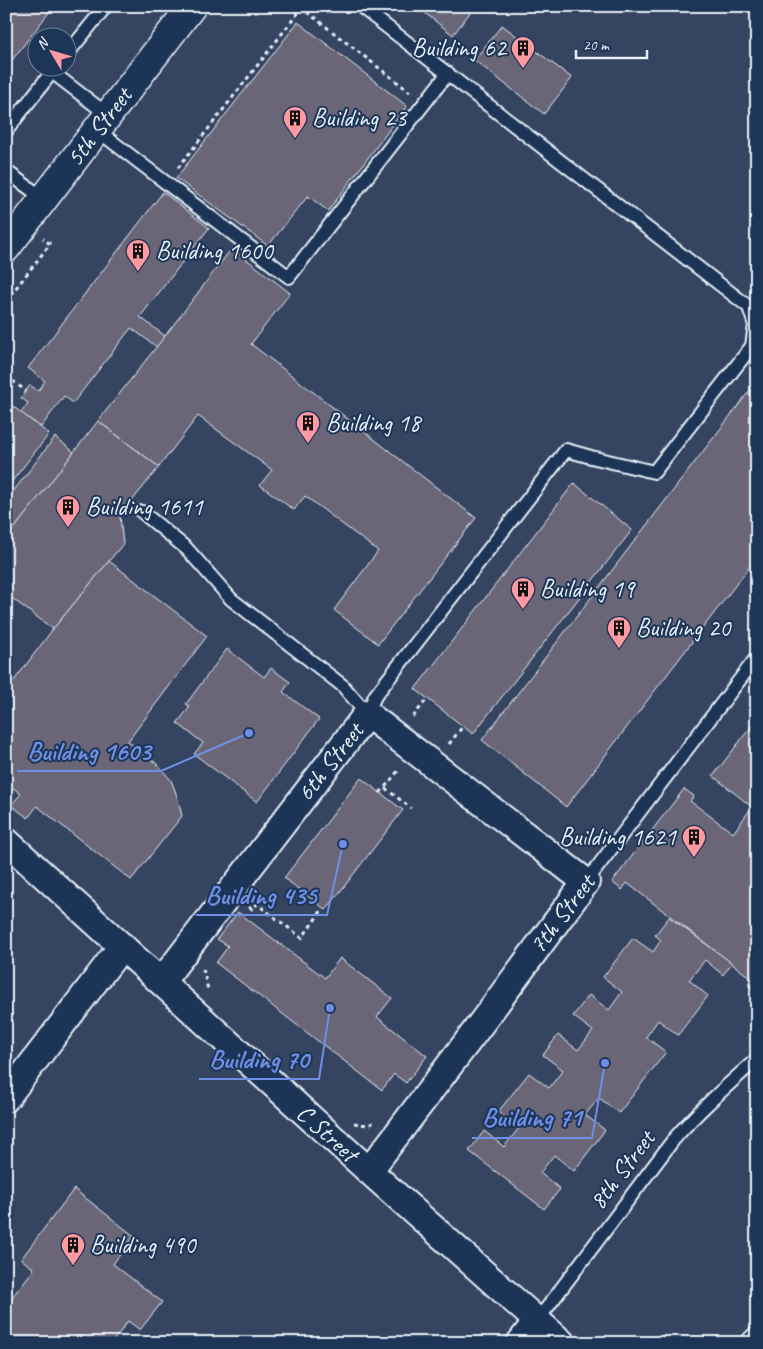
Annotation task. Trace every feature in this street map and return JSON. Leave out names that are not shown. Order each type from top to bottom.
[{"type":"street","name":"5th Street","points":[[6,248],[192,6]]},
{"type":"street","name":"6th Street","points":[[162,982],[367,714],[586,882]]},
{"type":"street","name":"C Street","points":[[6,840],[369,1171],[562,1343]]},
{"type":"street","name":"7th Street","points":[[369,1171],[586,882]]},
{"type":"street","points":[[6,1098],[122,946]]},
{"type":"street","points":[[520,1343],[537,1321]]},
{"type":"lane","points":[[78,41],[106,6]]},
{"type":"lane","points":[[142,512],[187,549],[231,599],[343,686],[367,714],[374,696],[566,450],[654,472],[752,346],[755,326],[750,307],[360,6]]},
{"type":"lane","points":[[61,78],[102,123],[289,277],[448,74]]},
{"type":"lane","points":[[6,132],[48,78]]},
{"type":"lane","points":[[6,171],[44,199]]},
{"type":"lane","name":"7th Street","points":[[586,882],[757,657]]},
{"type":"lane","name":"8th Street","points":[[537,1321],[674,1139],[694,1116],[757,1059]]},
{"type":"path","points":[[289,6],[298,12]]},
{"type":"path","points":[[178,168],[302,7],[411,92]]},
{"type":"path","points":[[6,376],[26,391]]},
{"type":"path","points":[[413,717],[427,699]]},
{"type":"path","points":[[406,711],[420,722]]},
{"type":"path","points":[[442,739],[448,744],[463,726]]},
{"type":"path","points":[[384,788],[411,808]]},
{"type":"path","points":[[246,905],[252,910],[257,904],[302,938],[322,910]]},
{"type":"path","points":[[202,968],[209,991]]},
{"type":"path","points":[[346,1122],[367,1125],[375,1123]]},
{"type":"building","points":[[6,6],[54,6],[37,28],[28,28],[28,40],[6,68]]},
{"type":"building","points":[[416,6],[475,6],[453,35]]},
{"type":"building","name":"Building 23","points":[[298,22],[407,106],[328,211],[308,196],[268,246],[176,178]]},
{"type":"building","name":"Building 62","points":[[502,25],[572,78],[544,114],[474,60]]},
{"type":"building","name":"Building 1600","points":[[163,192],[209,228],[140,317],[165,336],[157,347],[131,328],[73,403],[64,396],[41,427],[21,413],[28,403],[21,398],[30,385],[38,391],[45,381],[28,368]]},
{"type":"building","name":"Building 18","points":[[232,248],[290,293],[251,344],[476,518],[378,644],[334,610],[378,551],[305,496],[294,510],[260,485],[272,470],[198,416],[159,467],[98,421]]},
{"type":"building","name":"Building 20","points":[[757,381],[757,557],[566,807],[482,740]]},
{"type":"building","points":[[6,401],[49,434],[6,489]]},
{"type":"building","name":"Building 1611","points":[[98,421],[159,467],[120,516],[123,544],[53,629],[6,594],[6,539]]},
{"type":"building","points":[[55,437],[74,452],[6,539],[6,501]]},
{"type":"building","name":"Building 19","points":[[574,483],[632,530],[473,734],[415,689]]},
{"type":"building","points":[[109,561],[207,636],[128,741],[156,763],[171,780],[182,816],[131,880],[37,806],[28,818],[11,805],[21,794],[6,782],[6,677],[13,682],[53,629]]},
{"type":"building","points":[[227,649],[264,677],[271,668],[290,682],[283,692],[319,719],[257,802],[194,754],[203,743],[177,723],[190,707],[186,704]]},
{"type":"building","name":"Building 1621","points":[[757,719],[756,991],[748,985],[752,979],[627,883],[622,890],[612,882],[684,789],[694,796],[690,801],[733,833],[752,807],[713,776]]},
{"type":"building","points":[[361,778],[403,810],[326,910],[284,878]]},
{"type":"building","points":[[238,912],[325,978],[340,958],[392,998],[377,1017],[427,1056],[406,1083],[394,1074],[382,1090],[216,963],[228,946],[217,939]]},
{"type":"building","points":[[669,917],[732,963],[723,975],[705,960],[689,980],[708,996],[678,1035],[658,1020],[646,1037],[666,1052],[619,1113],[599,1098],[585,1115],[605,1130],[574,1171],[554,1155],[540,1173],[560,1189],[544,1209],[469,1151],[484,1131],[504,1147],[519,1128],[498,1112],[529,1073],[549,1088],[563,1070],[543,1055],[558,1035],[578,1050],[593,1031],[573,1016],[589,995],[609,1010],[622,992],[603,977],[633,938],[653,952],[661,940],[655,935]]},
{"type":"building","name":"Building 490","points":[[74,1189],[134,1236],[113,1264],[162,1302],[140,1330],[128,1321],[112,1343],[6,1343],[6,1318],[12,1311],[6,1305],[34,1269],[21,1259]]},
{"type":"place","name":"Building 62","points":[[523,69]]},
{"type":"place","name":"Building 23","points":[[295,139]]},
{"type":"place","name":"Building 1600","points":[[138,272]]},
{"type":"place","name":"Building 18","points":[[308,444]]},
{"type":"place","name":"Building 1611","points":[[68,528]]},
{"type":"place","name":"Building 19","points":[[523,610]]},
{"type":"place","name":"Building 20","points":[[619,649]]},
{"type":"place","name":"Building 1603","points":[[249,733]]},
{"type":"place","name":"Building 435","points":[[343,844]]},
{"type":"place","name":"Building 1621","points":[[694,858]]},
{"type":"place","name":"Building 70","points":[[330,1008]]},
{"type":"place","name":"Building 71","points":[[605,1063]]},
{"type":"place","name":"Building 490","points":[[73,1266]]}]
